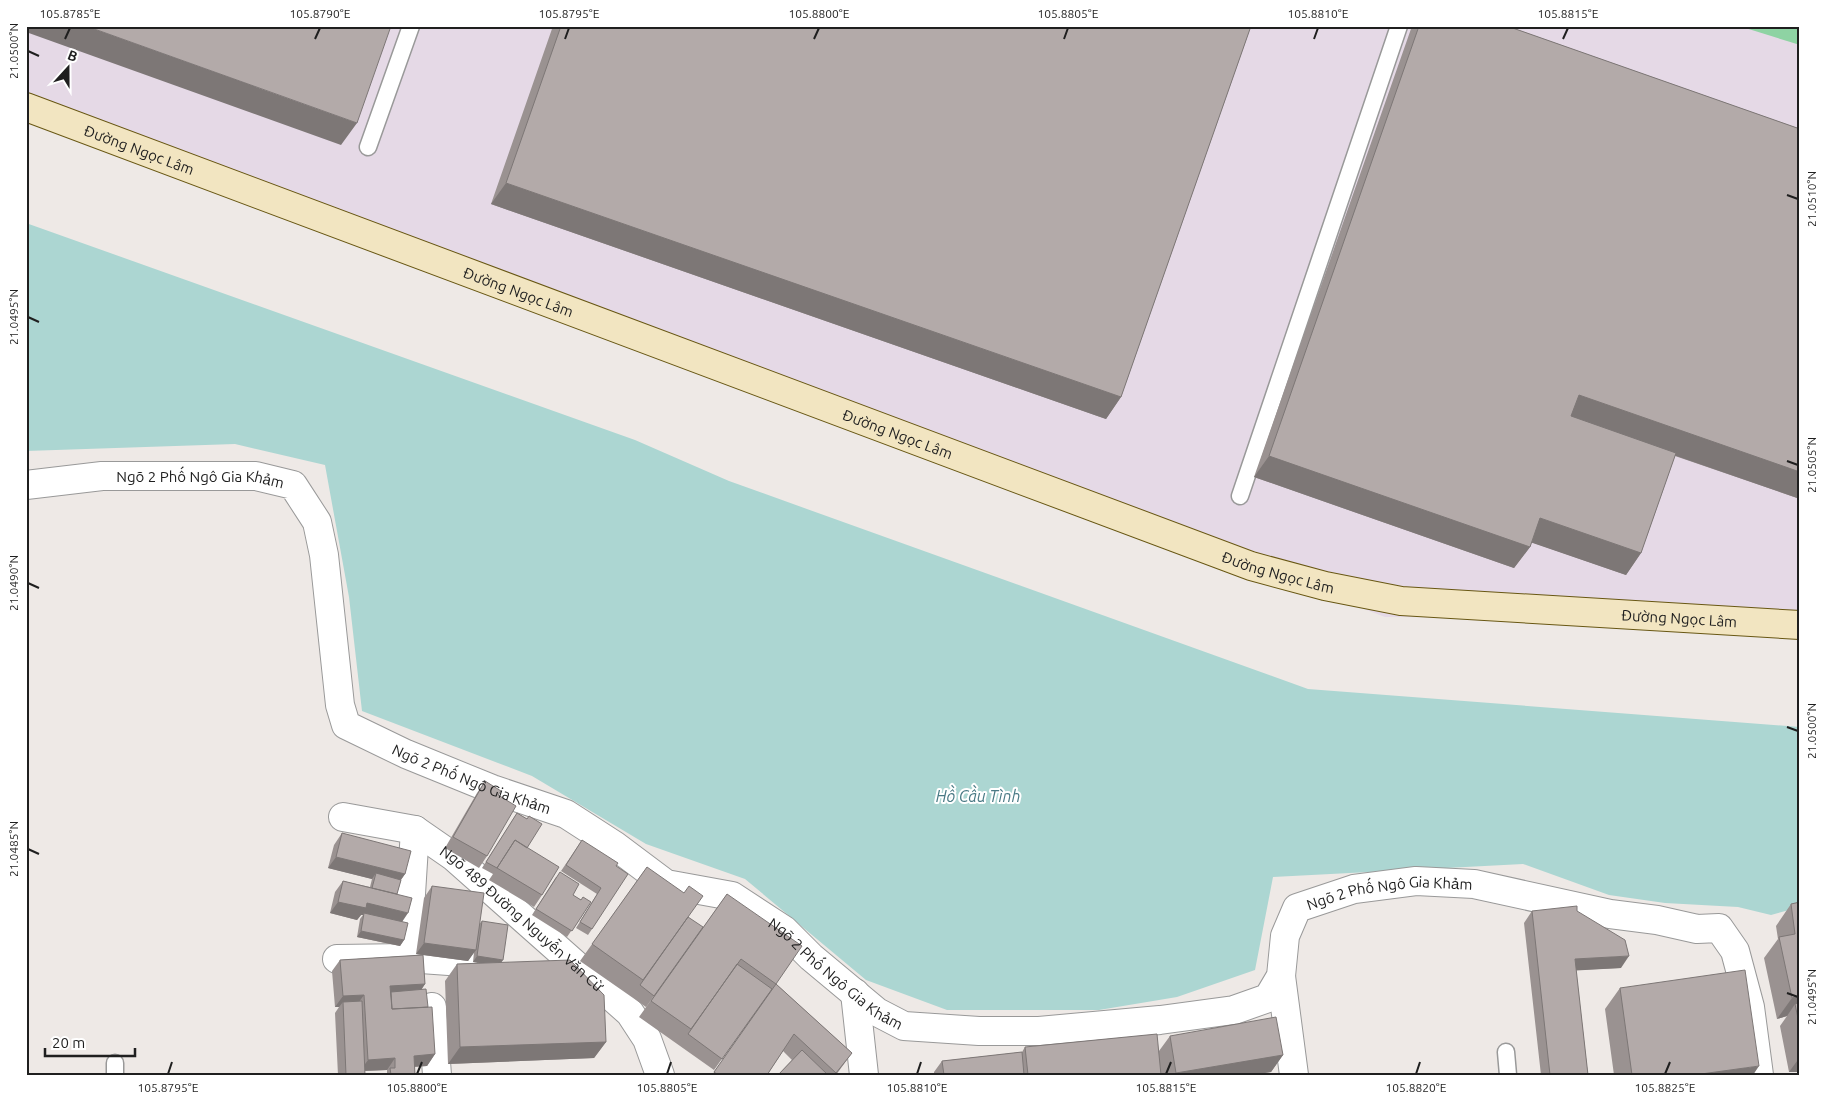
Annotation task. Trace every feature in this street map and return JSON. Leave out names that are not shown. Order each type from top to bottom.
[{"type":"main road","name":"Đường Ngọc Lâm","points":[[26,107],[1251,566],[1325,586],[1401,602],[1800,625]]},
{"type":"street","name":"Ngõ 2 Phố Ngô Gia Khảm","points":[[26,484],[102,476],[256,476],[293,485],[317,522],[319,531],[324,556],[340,705],[346,725],[406,754],[492,789],[566,814],[614,845],[666,884],[732,896],[784,930],[811,957],[877,1012],[904,1026],[979,1031],[1039,1031],[1160,1020],[1234,1010],[1268,998],[1281,976],[1286,936],[1297,908],[1354,889],[1416,881],[1474,884],[1610,914],[1657,920],[1697,929],[1719,928],[1735,951],[1748,998],[1759,1075]]},
{"type":"street","name":"Ngõ 489 Đường Nguyễn Văn Cừ","points":[[343,817],[415,830],[454,857],[630,1013],[647,1039],[659,1075]]},
{"type":"street","points":[[407,958],[415,830]]},
{"type":"street","points":[[336,959],[407,958],[463,962]]},
{"type":"street","points":[[1281,976],[1294,1075]]},
{"type":"street","points":[[855,993],[864,1075]]},
{"type":"street","points":[[432,1007],[437,1075]]},
{"type":"lane","points":[[368,147],[411,26]]},
{"type":"lane","points":[[1240,496],[1399,26]]},
{"type":"lane","points":[[1506,1052],[1508,1075]]},
{"type":"shaded area","points":[[26,26],[1800,26],[1800,619],[1385,617],[26,98]]},
{"type":"green space","points":[[1739,26],[1800,26],[1800,45]]},
{"type":"water","name":"Hồ Cầu Tình","points":[[26,223],[635,440],[729,481],[1308,689],[1800,727],[1800,907],[1771,915],[1738,907],[1665,903],[1609,895],[1523,864],[1273,877],[1255,970],[1177,997],[1099,1010],[947,1010],[866,980],[745,879],[646,844],[532,776],[362,711],[349,597],[325,465],[235,444],[26,451]]},
{"type":"building","points":[[86,26],[391,26],[357,123]]},
{"type":"building","points":[[561,26],[1251,26],[1121,397],[506,183]]},
{"type":"building","points":[[1419,26],[1507,26],[1800,129],[1800,472],[1579,395],[1571,416],[1676,453],[1641,553],[1540,518],[1530,547],[1269,456]]},
{"type":"building","points":[[485,781],[501,791],[498,795],[516,806],[487,856],[453,837]]},
{"type":"building","points":[[517,813],[527,819],[529,816],[542,824],[527,848],[515,840],[497,868],[486,862]]},
{"type":"building","points":[[342,833],[411,851],[405,874],[336,857]]},
{"type":"building","points":[[515,840],[559,867],[542,895],[497,868]]},
{"type":"building","points":[[582,840],[618,863],[616,866],[628,874],[592,929],[580,922],[601,888],[566,865]]},
{"type":"building","points":[[647,867],[684,893],[689,886],[703,896],[643,980],[592,944]]},
{"type":"building","points":[[560,872],[579,884],[573,895],[581,900],[583,897],[591,902],[572,931],[536,909]]},
{"type":"building","points":[[376,873],[401,880],[397,894],[372,888]]},
{"type":"building","points":[[343,881],[412,898],[408,913],[367,903],[366,908],[338,902]]},
{"type":"building","points":[[432,886],[484,893],[476,950],[424,943]]},
{"type":"building","points":[[727,894],[802,946],[776,984],[741,959],[691,1029],[651,1001]]},
{"type":"building","points":[[1800,902],[1800,995],[1792,998],[1779,937],[1795,934],[1791,904]]},
{"type":"building","points":[[1577,906],[1577,911],[1625,940],[1629,956],[1575,959],[1588,1075],[1550,1075],[1532,911]]},
{"type":"building","points":[[364,913],[408,923],[404,940],[361,931]]},
{"type":"building","points":[[688,917],[703,927],[654,996],[640,985]]},
{"type":"building","points":[[482,921],[508,925],[503,960],[477,956]]},
{"type":"building","points":[[423,955],[425,984],[390,986],[392,1009],[432,1007],[435,1054],[414,1056],[415,1075],[391,1075],[390,1068],[395,1068],[395,1058],[368,1060],[364,995],[343,996],[340,960]]},
{"type":"building","points":[[570,960],[604,995],[606,1042],[460,1047],[457,964]]},
{"type":"building","points":[[737,964],[772,989],[722,1059],[688,1034]]},
{"type":"building","points":[[1745,970],[1759,1066],[1694,1075],[1632,1075],[1620,988]]},
{"type":"building","points":[[776,984],[852,1053],[836,1073],[794,1034],[767,1075],[718,1075],[714,1072]]},
{"type":"building","points":[[426,989],[428,1007],[392,1009],[391,992]]},
{"type":"building","points":[[362,1001],[365,1075],[346,1075],[343,1002]]},
{"type":"building","points":[[1800,1002],[1800,1028],[1795,1004]]},
{"type":"building","points":[[1276,1017],[1283,1055],[1176,1073],[1170,1036]]},
{"type":"building","points":[[1157,1034],[1161,1075],[1028,1075],[1025,1047]]},
{"type":"building","points":[[802,1050],[828,1075],[778,1075]]},
{"type":"building","points":[[1022,1052],[1024,1075],[944,1075],[942,1061]]}]
